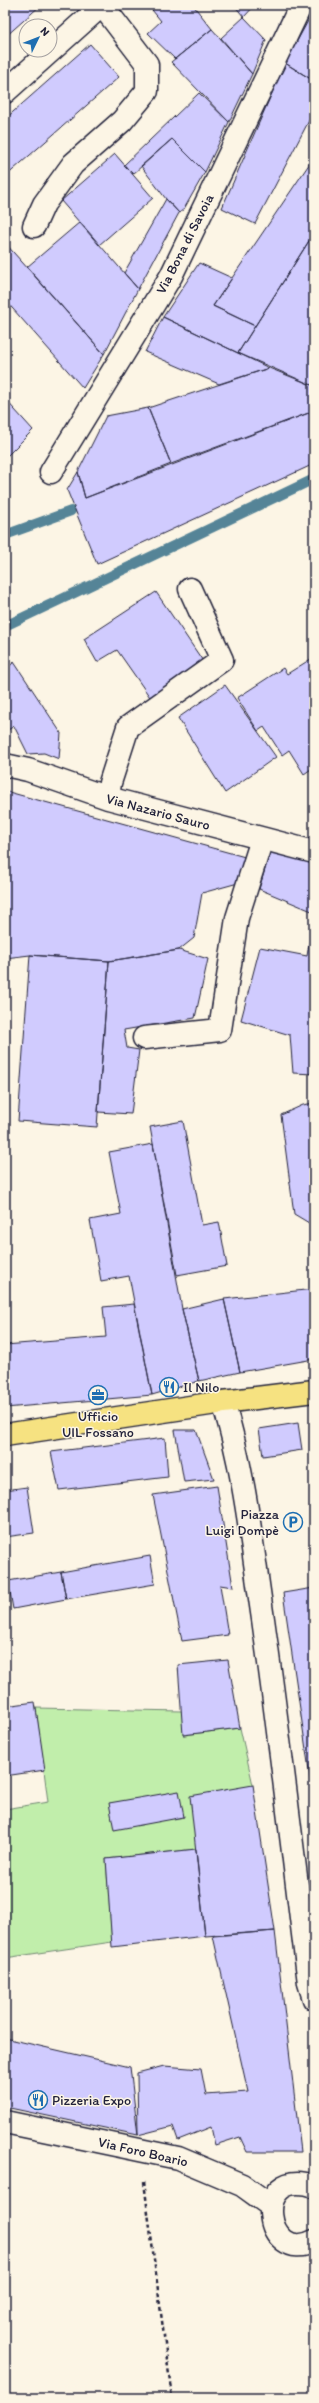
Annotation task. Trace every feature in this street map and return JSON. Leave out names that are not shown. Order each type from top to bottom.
[{"type":"main road","points":[[5,1435],[223,1402],[314,1391]]},
{"type":"street","points":[[5,92],[102,5],[147,64],[147,91],[122,121],[73,164],[44,204],[34,226]]},
{"type":"street","name":"Via Bona di Savoia","points":[[51,472],[171,276],[301,5]]},
{"type":"street","points":[[108,798],[110,783],[128,727],[222,660],[190,589]]},
{"type":"street","name":"Via Nazario Sauro","points":[[5,765],[28,770],[108,798],[314,852]]},
{"type":"street","points":[[144,1038],[220,1030],[238,918],[262,839]]},
{"type":"street","points":[[223,1402],[234,1437],[244,1489],[272,1684],[309,1983],[314,1999]]},
{"type":"street","name":"Via Foro Boario","points":[[5,2122],[178,2158],[242,2185],[271,2206]]},
{"type":"street","points":[[313,2246],[293,2244],[278,2234],[270,2220],[271,2206],[274,2198],[288,2186],[296,2183],[314,2186]]},
{"type":"path","points":[[144,2182],[172,2398]]},
{"type":"green space","points":[[36,1708],[182,1711],[184,1735],[240,1728],[253,1785],[196,1849],[106,1859],[112,1942],[5,1958],[5,1809],[48,1802]]},
{"type":"building","points":[[5,5],[41,5],[26,18],[18,18],[18,25],[5,37]]},
{"type":"building","points":[[148,5],[193,5],[212,29],[175,59],[148,33],[161,21]]},
{"type":"building","points":[[234,5],[255,5],[244,17]]},
{"type":"building","points":[[314,10],[314,81],[285,63]]},
{"type":"building","points":[[244,17],[266,40],[252,74],[221,38]]},
{"type":"building","points":[[212,29],[252,74],[229,122],[171,62]]},
{"type":"building","points":[[90,44],[119,77],[5,177],[5,119]]},
{"type":"building","points":[[285,63],[314,81],[314,111],[255,224],[222,208]]},
{"type":"building","points":[[199,93],[229,122],[205,172],[172,139],[133,174],[124,165]]},
{"type":"building","points":[[172,139],[205,172],[184,209],[179,213],[166,199],[141,166]]},
{"type":"building","points":[[115,154],[153,198],[99,245],[61,201]]},
{"type":"building","points":[[314,157],[314,233],[255,326],[213,306]]},
{"type":"building","points":[[166,199],[179,213],[138,289],[124,273]]},
{"type":"building","points":[[80,222],[138,289],[104,354],[27,267]]},
{"type":"building","points":[[314,233],[314,386],[238,353]]},
{"type":"building","points":[[5,243],[104,354],[83,388],[5,300]]},
{"type":"building","points":[[199,263],[232,278],[213,306],[255,326],[238,353],[163,317]]},
{"type":"building","points":[[163,317],[269,368],[219,384],[145,352]]},
{"type":"building","points":[[269,368],[314,386],[314,411],[171,464],[148,408]]},
{"type":"building","points":[[5,399],[33,430],[5,458]]},
{"type":"building","points":[[148,408],[171,464],[85,498],[78,472],[106,416]]},
{"type":"building","points":[[314,411],[314,464],[97,564],[67,490],[78,472],[85,498]]},
{"type":"building","points":[[156,592],[207,667],[154,703],[117,650],[97,662],[84,639]]},
{"type":"building","points":[[314,657],[314,767],[304,774],[289,750],[282,755],[264,727],[258,731],[237,698],[283,668],[287,674]]},
{"type":"building","points":[[14,662],[61,733],[59,759],[44,753],[28,754],[14,726],[5,732],[5,670]]},
{"type":"building","points":[[225,685],[276,757],[225,793],[178,718]]},
{"type":"building","points":[[5,791],[245,857],[238,883],[202,893],[194,938],[179,950],[109,961],[30,955],[5,958]]},
{"type":"building","points":[[314,829],[314,841],[311,831]]},
{"type":"building","points":[[271,849],[314,861],[314,912],[259,889]]},
{"type":"building","points":[[314,914],[314,1074],[293,1073],[290,1035],[241,1020],[260,947],[307,956]]},
{"type":"building","points":[[179,950],[208,959],[195,1018],[124,1030],[127,1048],[139,1050],[131,1114],[98,1112],[109,961]]},
{"type":"building","points":[[30,955],[109,961],[97,1127],[18,1121]]},
{"type":"building","points":[[314,1103],[314,1226],[294,1214],[281,1115],[303,1105]]},
{"type":"building","points":[[183,1121],[202,1225],[219,1222],[227,1266],[177,1275],[150,1127]]},
{"type":"building","points":[[153,1144],[182,1309],[199,1381],[152,1395],[129,1276],[101,1281],[90,1220],[121,1214],[109,1152]]},
{"type":"building","points":[[314,1289],[314,1359],[240,1372],[224,1299]]},
{"type":"building","points":[[224,1299],[240,1372],[199,1381],[182,1309]]},
{"type":"building","points":[[134,1304],[152,1395],[5,1408],[5,1345],[106,1337],[103,1307]]},
{"type":"building","points":[[298,1423],[302,1450],[263,1456],[259,1429]]},
{"type":"building","points":[[175,1430],[196,1430],[214,1479],[184,1482]]},
{"type":"building","points":[[165,1438],[168,1477],[59,1490],[51,1452]]},
{"type":"building","points":[[217,1486],[233,1587],[220,1585],[228,1635],[182,1641],[153,1495]]},
{"type":"building","points":[[27,1487],[34,1533],[5,1537],[5,1490]]},
{"type":"building","points":[[150,1556],[155,1584],[66,1599],[61,1572]]},
{"type":"building","points":[[61,1572],[66,1599],[13,1609],[8,1581]]},
{"type":"building","points":[[314,1588],[314,1804],[283,1593]]},
{"type":"building","points":[[228,1660],[240,1728],[183,1735],[178,1665]]},
{"type":"building","points":[[35,1702],[45,1770],[5,1776],[5,1706]]},
{"type":"building","points":[[253,1785],[275,1931],[205,1936],[190,1796]]},
{"type":"building","points":[[179,1791],[184,1817],[114,1830],[109,1803]]},
{"type":"building","points":[[196,1849],[205,1936],[112,1947],[106,1859]]},
{"type":"building","points":[[275,1931],[301,2152],[247,2152],[240,2137],[215,2145],[211,2127],[178,2140],[173,2126],[138,2135],[137,2073],[164,2066],[201,2069],[206,2095],[248,2092],[213,1936]]},
{"type":"building","points":[[5,2038],[130,2067],[138,2135],[5,2107]]},
{"type":"waterway","points":[[5,626],[314,479]]},
{"type":"waterway","points":[[5,535],[71,511]]},
{"type":"place","name":"Il Nilo","points":[[169,1387]]},
{"type":"place","name":"Ufficio UIL Fossano","points":[[98,1395]]},
{"type":"place","name":"Piazza Luigi Dompè","points":[[293,1522]]},
{"type":"place","name":"Pizzeria Expo","points":[[38,2100]]}]
